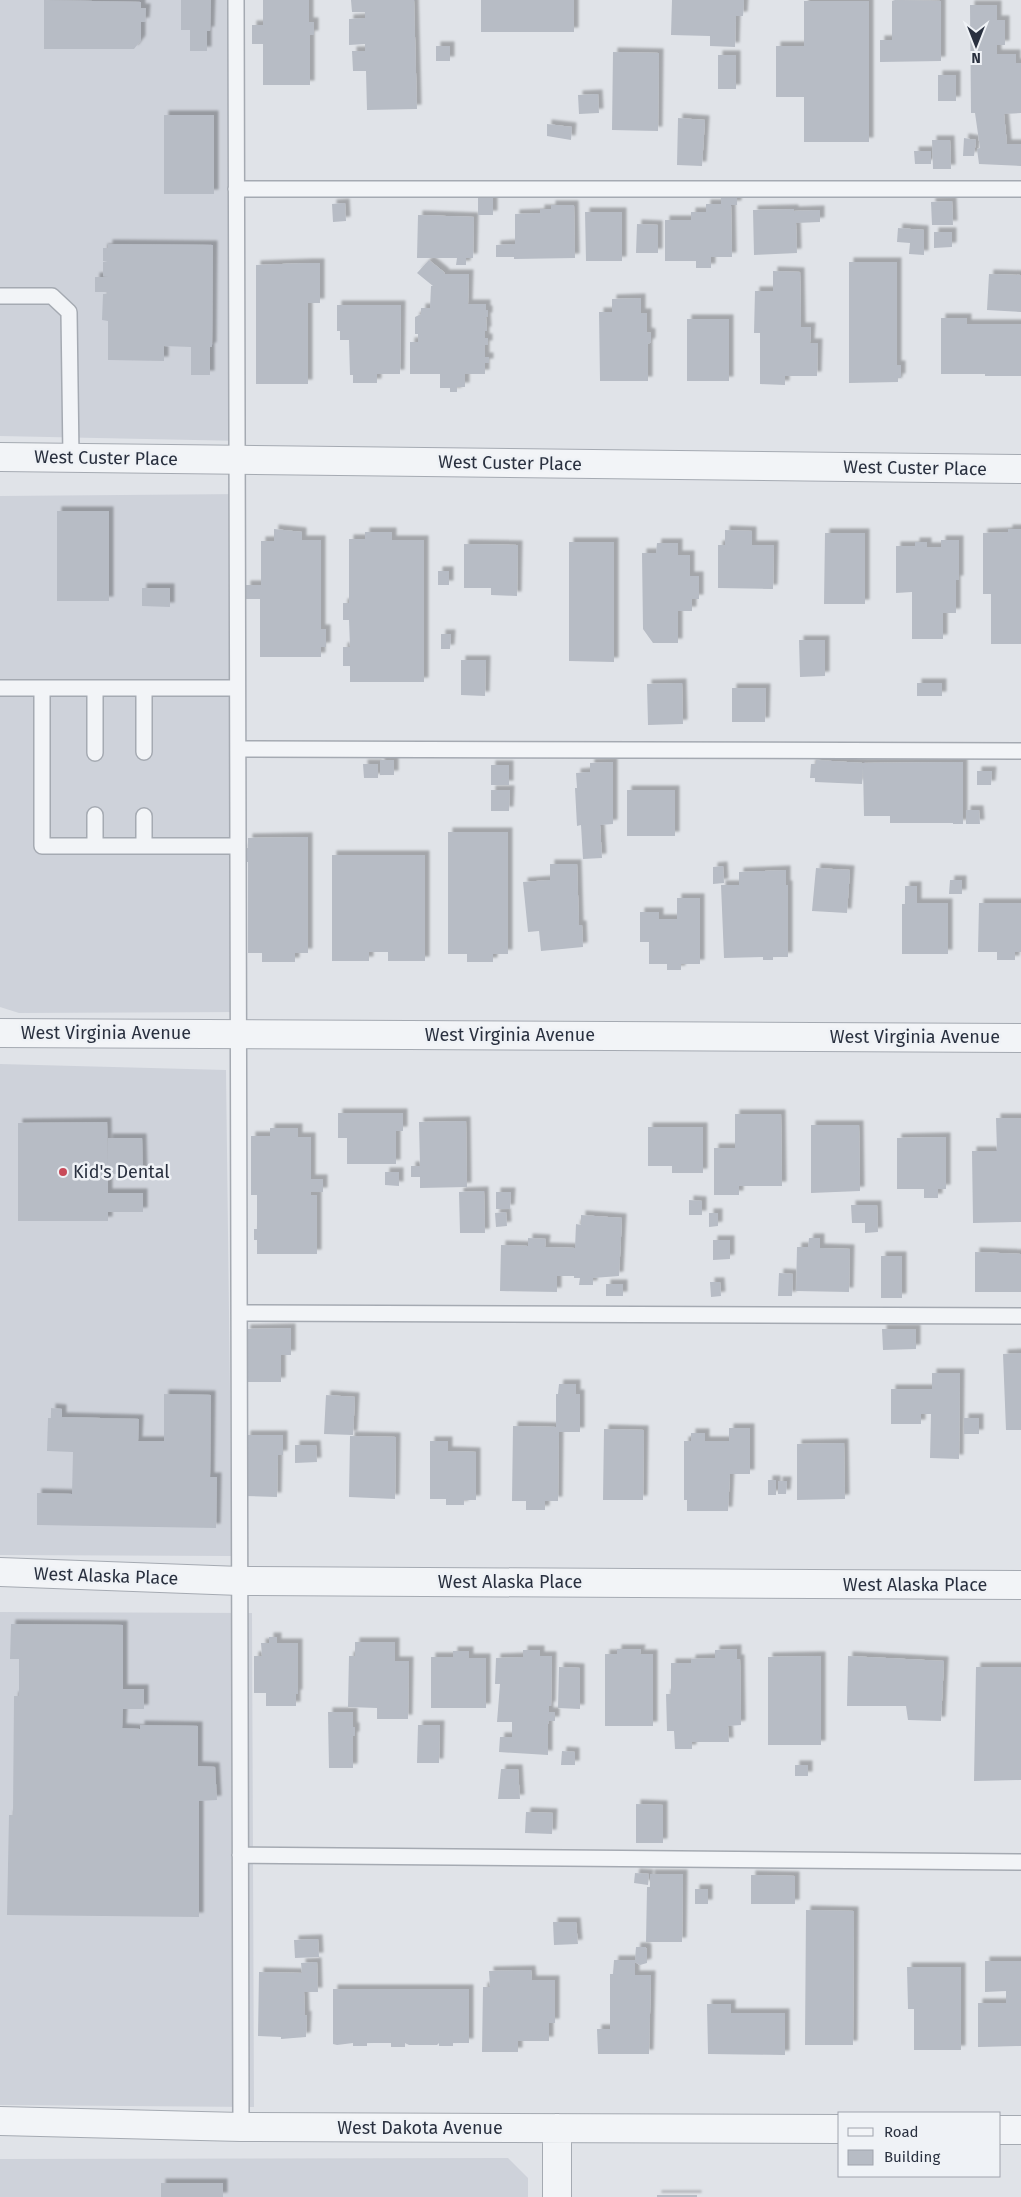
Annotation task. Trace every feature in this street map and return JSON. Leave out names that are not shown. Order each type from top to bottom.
[{"type":"street","name":"West Custer Place","points":[[0,456],[1021,469]]},
{"type":"street","name":"West Virginia Avenue","points":[[0,1033],[1021,1038]]},
{"type":"street","name":"West Alaska Place","points":[[0,1572],[240,1581],[1021,1585]]},
{"type":"street","name":"West Dakota Avenue","points":[[0,2121],[241,2127],[838,2129]]},
{"type":"street","points":[[556,2128],[556,2197]]},
{"type":"street","points":[[1001,2130],[1021,2130]]},
{"type":"lane","points":[[236,0],[241,2127]]},
{"type":"lane","points":[[236,189],[1021,189]]},
{"type":"lane","points":[[0,296],[52,296],[69,312],[71,456]]},
{"type":"lane","points":[[0,688],[237,688]]},
{"type":"lane","points":[[42,688],[42,846],[238,846]]},
{"type":"lane","points":[[95,688],[95,753]]},
{"type":"lane","points":[[144,688],[144,752]]},
{"type":"lane","points":[[238,749],[1021,751]]},
{"type":"lane","points":[[95,815],[95,846]]},
{"type":"lane","points":[[144,816],[144,846]]},
{"type":"lane","points":[[239,1313],[1021,1316]]},
{"type":"lane","points":[[240,1855],[1021,1862]]},
{"type":"shaded area","points":[[0,0],[242,0],[243,441],[0,436]]},
{"type":"shaded area","points":[[243,494],[243,1012],[19,1013],[0,1007],[0,496]]},
{"type":"shaded area","points":[[0,1064],[226,1070],[232,1556],[0,1555]]},
{"type":"shaded area","points":[[0,1612],[252,1613],[254,2107],[0,2105]]},
{"type":"shaded area","points":[[508,2158],[528,2178],[528,2197],[0,2197],[0,2159]]},
{"type":"building","points":[[44,0],[141,2],[141,8],[146,8],[145,22],[141,22],[141,40],[134,49],[44,49]]},
{"type":"building","points":[[181,0],[211,0],[210,31],[207,31],[207,51],[190,51],[190,30],[181,30]]},
{"type":"building","points":[[263,0],[309,0],[309,22],[314,22],[314,35],[310,35],[310,85],[263,85],[263,44],[252,44],[252,25],[263,25]]},
{"type":"building","points":[[351,0],[414,0],[417,109],[367,110],[366,71],[353,71],[352,51],[365,51],[365,44],[349,45],[349,19],[365,18],[365,12],[352,12]]},
{"type":"building","points":[[481,0],[574,0],[574,32],[481,32]]},
{"type":"building","points":[[672,0],[744,0],[743,16],[736,16],[735,47],[710,46],[710,36],[671,35]]},
{"type":"building","points":[[804,1],[869,1],[869,142],[804,142],[804,97],[776,97],[776,46],[804,46]]},
{"type":"building","points":[[892,1],[941,1],[941,61],[880,62],[880,40],[892,40]]},
{"type":"building","points":[[970,5],[997,5],[997,20],[1005,20],[1005,45],[997,45],[997,54],[1016,54],[1016,63],[1021,63],[1021,113],[1004,114],[1007,144],[1021,144],[1021,166],[979,164],[977,149],[980,148],[975,113],[971,113]]},
{"type":"building","points":[[436,46],[450,46],[450,61],[436,61]]},
{"type":"building","points":[[613,52],[659,53],[658,131],[612,130]]},
{"type":"building","points":[[718,55],[736,55],[736,89],[718,89]]},
{"type":"building","points":[[938,75],[956,75],[956,101],[938,101]]},
{"type":"building","points":[[598,94],[599,113],[579,114],[578,95]]},
{"type":"building","points":[[164,115],[214,115],[214,194],[164,194]]},
{"type":"building","points":[[678,118],[705,120],[702,166],[677,165]]},
{"type":"building","points":[[547,124],[572,127],[571,140],[547,136]]},
{"type":"building","points":[[964,138],[976,140],[974,156],[963,156]]},
{"type":"building","points":[[932,140],[950,140],[951,169],[933,169]]},
{"type":"building","points":[[914,151],[931,151],[931,164],[915,164]]},
{"type":"building","points":[[478,192],[493,192],[493,215],[478,215]]},
{"type":"building","points":[[721,196],[737,197],[737,205],[731,205],[732,257],[711,257],[711,268],[696,268],[696,261],[665,261],[665,220],[691,220],[691,212],[706,212],[706,204],[721,204]]},
{"type":"building","points":[[952,201],[953,225],[932,225],[931,202]]},
{"type":"building","points":[[345,203],[346,221],[333,222],[332,204]]},
{"type":"building","points":[[551,205],[574,205],[575,258],[514,259],[514,257],[496,257],[496,245],[515,244],[515,214],[540,213],[540,209],[551,209]]},
{"type":"building","points":[[794,209],[794,211],[820,210],[820,222],[796,223],[797,253],[754,255],[753,210]]},
{"type":"building","points":[[585,212],[622,212],[622,261],[586,261]]},
{"type":"building","points":[[418,215],[474,217],[473,258],[466,258],[466,265],[456,265],[457,258],[417,258]]},
{"type":"building","points":[[637,224],[658,225],[658,253],[636,253]]},
{"type":"building","points":[[898,228],[924,230],[924,255],[909,254],[910,243],[897,242]]},
{"type":"building","points":[[934,232],[952,232],[952,247],[934,248]]},
{"type":"building","points":[[108,244],[213,245],[210,375],[191,375],[191,347],[164,346],[164,361],[108,360],[108,321],[102,320],[103,294],[107,294],[107,292],[95,292],[95,277],[108,277],[103,276],[103,262],[108,262],[103,261],[103,248],[108,248]]},
{"type":"building","points":[[429,260],[444,274],[469,274],[468,304],[486,304],[486,310],[488,310],[485,338],[488,338],[488,345],[485,345],[485,357],[489,357],[489,363],[485,363],[485,374],[465,374],[465,387],[457,387],[457,392],[450,392],[450,388],[440,388],[440,374],[410,374],[410,342],[418,342],[418,334],[415,334],[415,317],[421,314],[421,308],[430,308],[431,286],[433,286],[417,273]]},
{"type":"building","points":[[849,262],[897,262],[897,365],[901,365],[901,378],[898,378],[898,382],[849,383]]},
{"type":"building","points":[[320,263],[320,303],[308,303],[308,384],[256,384],[256,265]]},
{"type":"building","points":[[773,271],[800,272],[801,327],[811,327],[810,343],[818,343],[817,376],[785,376],[785,385],[760,384],[760,333],[754,333],[755,291],[773,291]]},
{"type":"building","points":[[989,274],[1021,275],[1021,312],[987,310]]},
{"type":"building","points":[[641,298],[641,313],[647,313],[647,332],[651,333],[651,342],[648,344],[648,381],[600,381],[599,312],[612,312],[612,299]]},
{"type":"building","points":[[337,305],[401,305],[400,374],[377,374],[377,383],[353,383],[353,375],[350,375],[349,340],[340,340],[340,331],[337,331]]},
{"type":"building","points":[[941,318],[967,318],[967,324],[1021,324],[1021,376],[941,374]]},
{"type":"building","points":[[687,319],[729,319],[729,381],[687,381]]},
{"type":"building","points":[[57,511],[109,511],[109,601],[57,601]]},
{"type":"building","points":[[274,529],[302,532],[302,540],[321,540],[321,629],[326,629],[326,647],[321,647],[321,657],[260,657],[260,599],[246,599],[246,585],[261,585],[261,541],[274,541]]},
{"type":"building","points":[[1008,529],[1021,529],[1021,644],[991,644],[991,594],[983,594],[983,533],[1008,532]]},
{"type":"building","points":[[725,530],[752,531],[752,545],[774,545],[773,589],[718,588],[718,545],[725,545]]},
{"type":"building","points":[[365,532],[392,532],[392,540],[424,540],[424,682],[350,682],[350,666],[343,666],[343,647],[350,647],[349,620],[343,620],[343,603],[349,603],[349,539],[365,539]]},
{"type":"building","points":[[825,533],[865,533],[865,604],[824,604]]},
{"type":"building","points":[[941,540],[959,540],[959,580],[956,580],[956,613],[943,613],[943,639],[912,639],[912,592],[896,593],[896,546],[915,546],[915,542],[927,542],[927,547],[941,547]]},
{"type":"building","points":[[569,542],[614,542],[614,662],[569,661]]},
{"type":"building","points":[[657,543],[678,543],[678,555],[690,555],[690,576],[699,576],[699,599],[692,599],[692,611],[678,611],[678,643],[653,643],[643,629],[642,553],[656,553]]},
{"type":"building","points":[[464,544],[518,545],[517,596],[491,595],[491,588],[464,588]]},
{"type":"building","points":[[438,571],[449,571],[449,585],[438,585]]},
{"type":"building","points":[[142,588],[170,588],[170,607],[142,606]]},
{"type":"building","points":[[441,634],[451,634],[450,649],[441,649]]},
{"type":"building","points":[[799,640],[825,640],[825,676],[800,677]]},
{"type":"building","points":[[461,660],[486,660],[485,696],[461,695]]},
{"type":"building","points":[[682,683],[683,724],[648,725],[647,684]]},
{"type":"building","points":[[917,683],[942,683],[942,696],[917,696]]},
{"type":"building","points":[[732,688],[766,688],[765,722],[732,722]]},
{"type":"building","points":[[380,760],[394,760],[394,775],[380,775]]},
{"type":"building","points":[[816,760],[863,763],[963,762],[963,824],[890,823],[890,816],[864,816],[863,767],[862,784],[815,782],[815,778],[810,778],[811,764],[816,764]]},
{"type":"building","points":[[613,762],[613,824],[600,825],[602,858],[583,859],[581,825],[577,826],[576,773],[590,772],[590,763]]},
{"type":"building","points":[[363,764],[378,764],[378,778],[364,778]]},
{"type":"building","points":[[491,765],[509,765],[509,785],[491,785]]},
{"type":"building","points":[[977,771],[992,771],[991,785],[977,785]]},
{"type":"building","points":[[491,790],[510,790],[509,811],[491,811]]},
{"type":"building","points":[[627,790],[675,790],[675,836],[627,836]]},
{"type":"building","points":[[966,810],[979,810],[980,824],[966,824]]},
{"type":"building","points":[[448,832],[508,832],[508,954],[493,954],[493,962],[467,962],[467,954],[448,954]]},
{"type":"building","points":[[308,837],[308,953],[295,953],[295,962],[262,962],[262,953],[248,953],[248,862],[244,862],[244,848],[248,848],[248,838]]},
{"type":"building","points":[[332,855],[425,855],[425,961],[388,961],[388,952],[369,952],[369,961],[332,961]]},
{"type":"building","points":[[550,864],[577,864],[579,925],[582,925],[583,947],[541,951],[539,931],[528,932],[523,882],[550,880]]},
{"type":"building","points":[[723,866],[724,883],[713,884],[713,867]]},
{"type":"building","points":[[816,868],[850,870],[847,913],[812,911]]},
{"type":"building","points":[[786,870],[786,885],[788,885],[788,957],[773,957],[773,960],[763,960],[763,957],[724,958],[721,885],[739,885],[739,872]]},
{"type":"building","points":[[950,880],[962,880],[962,894],[949,894]]},
{"type":"building","points":[[905,886],[917,886],[917,903],[948,903],[948,954],[902,954],[902,904],[905,904]]},
{"type":"building","points":[[677,898],[700,898],[700,964],[681,964],[681,970],[667,970],[667,964],[649,964],[649,942],[640,942],[640,912],[659,912],[659,919],[677,919]]},
{"type":"building","points":[[979,903],[1021,903],[1021,952],[1015,952],[1015,960],[997,960],[997,952],[978,952]]},
{"type":"building","points":[[338,1113],[403,1113],[403,1131],[396,1131],[396,1164],[347,1164],[347,1138],[338,1138]]},
{"type":"building","points":[[735,1114],[781,1114],[782,1186],[739,1186],[739,1195],[714,1195],[714,1148],[735,1148]]},
{"type":"building","points":[[996,1118],[1021,1118],[1021,1222],[973,1223],[972,1151],[997,1151]]},
{"type":"building","points":[[466,1121],[467,1187],[420,1188],[420,1177],[411,1177],[411,1166],[420,1166],[419,1122]]},
{"type":"building","name":"Kid's Dental","points":[[107,1122],[108,1171],[108,1138],[142,1138],[143,1174],[108,1174],[108,1193],[143,1193],[143,1212],[108,1212],[108,1221],[18,1221],[18,1123]]},
{"type":"building","points":[[811,1125],[859,1125],[860,1191],[811,1193]]},
{"type":"building","points":[[648,1127],[703,1127],[703,1173],[672,1173],[672,1166],[648,1166]]},
{"type":"building","points":[[270,1128],[298,1128],[298,1137],[311,1137],[311,1179],[323,1179],[323,1192],[311,1192],[311,1195],[317,1195],[317,1254],[257,1254],[257,1240],[254,1240],[254,1229],[257,1229],[257,1195],[251,1195],[251,1136],[270,1136]]},
{"type":"building","points":[[946,1137],[946,1189],[938,1189],[938,1198],[924,1198],[924,1189],[897,1189],[897,1138]]},
{"type":"building","points":[[385,1172],[399,1172],[399,1186],[385,1185]]},
{"type":"building","points":[[484,1191],[485,1233],[460,1233],[459,1192]]},
{"type":"building","points":[[496,1192],[511,1192],[510,1209],[496,1209]]},
{"type":"building","points":[[689,1200],[702,1201],[702,1215],[689,1215]]},
{"type":"building","points":[[851,1205],[877,1205],[878,1232],[865,1233],[865,1223],[852,1223]]},
{"type":"building","points":[[506,1212],[507,1226],[496,1227],[495,1213]]},
{"type":"building","points":[[709,1213],[718,1213],[718,1226],[709,1227]]},
{"type":"building","points":[[581,1215],[622,1218],[619,1276],[593,1278],[593,1285],[579,1285],[580,1278],[557,1276],[557,1292],[500,1291],[501,1245],[528,1246],[528,1238],[546,1239],[545,1247],[575,1248],[576,1224],[581,1225]]},
{"type":"building","points":[[809,1238],[820,1238],[820,1248],[850,1249],[849,1292],[796,1291],[797,1247],[808,1247]]},
{"type":"building","points":[[713,1240],[730,1240],[730,1259],[713,1260]]},
{"type":"building","points":[[975,1252],[1021,1254],[1021,1292],[975,1292]]},
{"type":"building","points":[[881,1256],[902,1256],[902,1298],[881,1298]]},
{"type":"building","points":[[779,1273],[793,1274],[792,1296],[778,1296]]},
{"type":"building","points":[[710,1282],[720,1282],[721,1296],[711,1297]]},
{"type":"building","points":[[606,1284],[623,1284],[623,1296],[606,1296]]},
{"type":"building","points":[[291,1328],[291,1355],[281,1355],[281,1382],[245,1382],[246,1329]]},
{"type":"building","points":[[882,1329],[916,1329],[916,1349],[883,1350]]},
{"type":"building","points":[[1021,1353],[1021,1430],[1006,1430],[1003,1354]]},
{"type":"building","points":[[932,1373],[960,1373],[959,1459],[930,1458],[931,1414],[921,1414],[921,1424],[891,1424],[891,1389],[932,1389]]},
{"type":"building","points":[[559,1384],[576,1384],[576,1394],[580,1394],[580,1432],[559,1432],[558,1501],[545,1501],[545,1510],[526,1510],[526,1501],[512,1501],[513,1426],[556,1427],[556,1394],[558,1394]]},
{"type":"building","points":[[164,1394],[211,1395],[210,1477],[217,1477],[216,1528],[37,1525],[37,1493],[72,1494],[73,1452],[47,1451],[48,1418],[51,1418],[51,1408],[62,1409],[62,1417],[139,1419],[138,1441],[164,1441]]},
{"type":"building","points":[[326,1395],[355,1397],[353,1435],[324,1434]]},
{"type":"building","points":[[964,1418],[979,1418],[979,1434],[964,1434]]},
{"type":"building","points":[[729,1428],[750,1428],[750,1474],[730,1474],[728,1511],[687,1511],[687,1500],[684,1500],[684,1441],[691,1441],[691,1433],[705,1433],[705,1441],[729,1441]]},
{"type":"building","points":[[604,1429],[644,1430],[643,1500],[603,1500]]},
{"type":"building","points":[[246,1435],[283,1435],[283,1455],[278,1455],[277,1497],[244,1496]]},
{"type":"building","points":[[350,1436],[396,1437],[395,1499],[349,1497]]},
{"type":"building","points":[[430,1441],[448,1441],[448,1451],[476,1452],[476,1500],[464,1500],[464,1505],[446,1505],[446,1499],[430,1499]]},
{"type":"building","points":[[844,1443],[845,1499],[797,1500],[797,1444]]},
{"type":"building","points":[[295,1445],[316,1445],[317,1462],[295,1463]]},
{"type":"building","points":[[768,1480],[776,1480],[776,1495],[768,1495]]},
{"type":"building","points":[[778,1481],[787,1481],[786,1494],[778,1494]]},
{"type":"building","points":[[11,1624],[123,1625],[123,1689],[144,1689],[144,1709],[123,1709],[122,1728],[140,1729],[140,1725],[198,1726],[198,1766],[215,1767],[217,1800],[199,1801],[199,1917],[7,1915],[9,1815],[13,1815],[14,1696],[19,1696],[19,1659],[10,1659]]},
{"type":"building","points":[[269,1637],[277,1637],[277,1643],[298,1643],[298,1694],[296,1694],[296,1706],[266,1706],[266,1693],[254,1693],[254,1656],[262,1656],[261,1643],[269,1643]]},
{"type":"building","points":[[355,1642],[395,1642],[395,1661],[409,1661],[408,1719],[377,1719],[377,1708],[348,1707],[349,1656],[355,1656]]},
{"type":"building","points":[[617,1649],[641,1649],[640,1654],[653,1654],[653,1726],[605,1726],[605,1654],[617,1654]]},
{"type":"building","points":[[737,1649],[737,1659],[740,1659],[741,1725],[728,1726],[729,1742],[692,1742],[692,1749],[675,1749],[674,1731],[667,1731],[666,1694],[671,1694],[671,1663],[691,1663],[691,1659],[715,1658],[715,1650]]},
{"type":"building","points":[[523,1650],[540,1650],[540,1656],[552,1656],[551,1706],[549,1706],[549,1712],[555,1712],[555,1721],[549,1721],[548,1724],[548,1755],[499,1752],[500,1737],[512,1737],[512,1722],[497,1722],[500,1684],[495,1684],[496,1658],[523,1657]]},
{"type":"building","points":[[453,1651],[469,1651],[469,1658],[486,1658],[486,1708],[431,1708],[431,1657],[453,1657]]},
{"type":"building","points":[[821,1656],[821,1745],[768,1745],[768,1657]]},
{"type":"building","points":[[848,1656],[944,1661],[941,1721],[908,1720],[906,1706],[847,1706]]},
{"type":"building","points":[[559,1667],[580,1668],[580,1709],[558,1708]]},
{"type":"building","points":[[976,1667],[1021,1667],[1021,1780],[974,1781]]},
{"type":"building","points":[[328,1712],[353,1712],[355,1736],[353,1736],[353,1768],[329,1768]]},
{"type":"building","points":[[418,1725],[440,1725],[439,1763],[417,1763]]},
{"type":"building","points":[[562,1751],[575,1752],[575,1765],[561,1765]]},
{"type":"building","points":[[795,1765],[808,1765],[808,1776],[795,1776]]},
{"type":"building","points":[[501,1769],[518,1769],[520,1799],[498,1799]]},
{"type":"building","points":[[636,1804],[663,1805],[663,1843],[636,1843]]},
{"type":"building","points":[[526,1812],[553,1813],[552,1834],[525,1833]]},
{"type":"building","points":[[635,1873],[649,1874],[648,1885],[634,1883]]},
{"type":"building","points":[[650,1874],[683,1874],[682,1942],[646,1942],[647,1887],[650,1887]]},
{"type":"building","points":[[751,1875],[795,1876],[795,1904],[751,1904]]},
{"type":"building","points":[[695,1889],[708,1889],[708,1904],[695,1904]]},
{"type":"building","points":[[806,1910],[854,1911],[853,2045],[805,2045]]},
{"type":"building","points":[[553,1922],[576,1922],[578,1944],[554,1945]]},
{"type":"building","points":[[318,1939],[319,1957],[295,1958],[294,1940]]},
{"type":"building","points":[[636,1947],[645,1947],[647,1949],[647,1963],[640,1965],[635,1962],[635,1975],[651,1975],[649,2054],[598,2054],[597,2029],[610,2029],[610,1974],[613,1974],[614,1960],[635,1960]]},
{"type":"building","points":[[985,1961],[1021,1961],[1021,2046],[978,2047],[978,2003],[1006,2003],[1006,1991],[985,1992]]},
{"type":"building","points":[[317,1962],[318,1992],[304,1992],[305,2016],[307,2015],[306,2037],[281,2039],[281,2037],[258,2036],[259,1972],[302,1973],[301,1963]]},
{"type":"building","points":[[907,1967],[961,1967],[961,2050],[914,2050],[914,2009],[908,2009]]},
{"type":"building","points":[[531,1970],[532,1980],[555,1980],[555,2023],[549,2023],[549,2041],[518,2041],[518,2052],[482,2052],[483,1987],[490,1987],[489,1971]]},
{"type":"building","points":[[333,1989],[469,1989],[469,2043],[453,2043],[453,2046],[439,2046],[439,2043],[437,2045],[409,2045],[405,2043],[405,2047],[391,2047],[391,2043],[367,2043],[367,2046],[353,2046],[353,2043],[333,2044]]},
{"type":"building","points":[[707,2004],[731,2004],[731,2013],[785,2013],[785,2055],[708,2054]]},
{"type":"building","points":[[161,2183],[223,2183],[223,2197],[161,2197]]},
{"type":"building","points":[[657,2195],[697,2195],[697,2197],[657,2197]]},
{"type":"place","name":"Kid's Dental","points":[[63,1172]]}]
